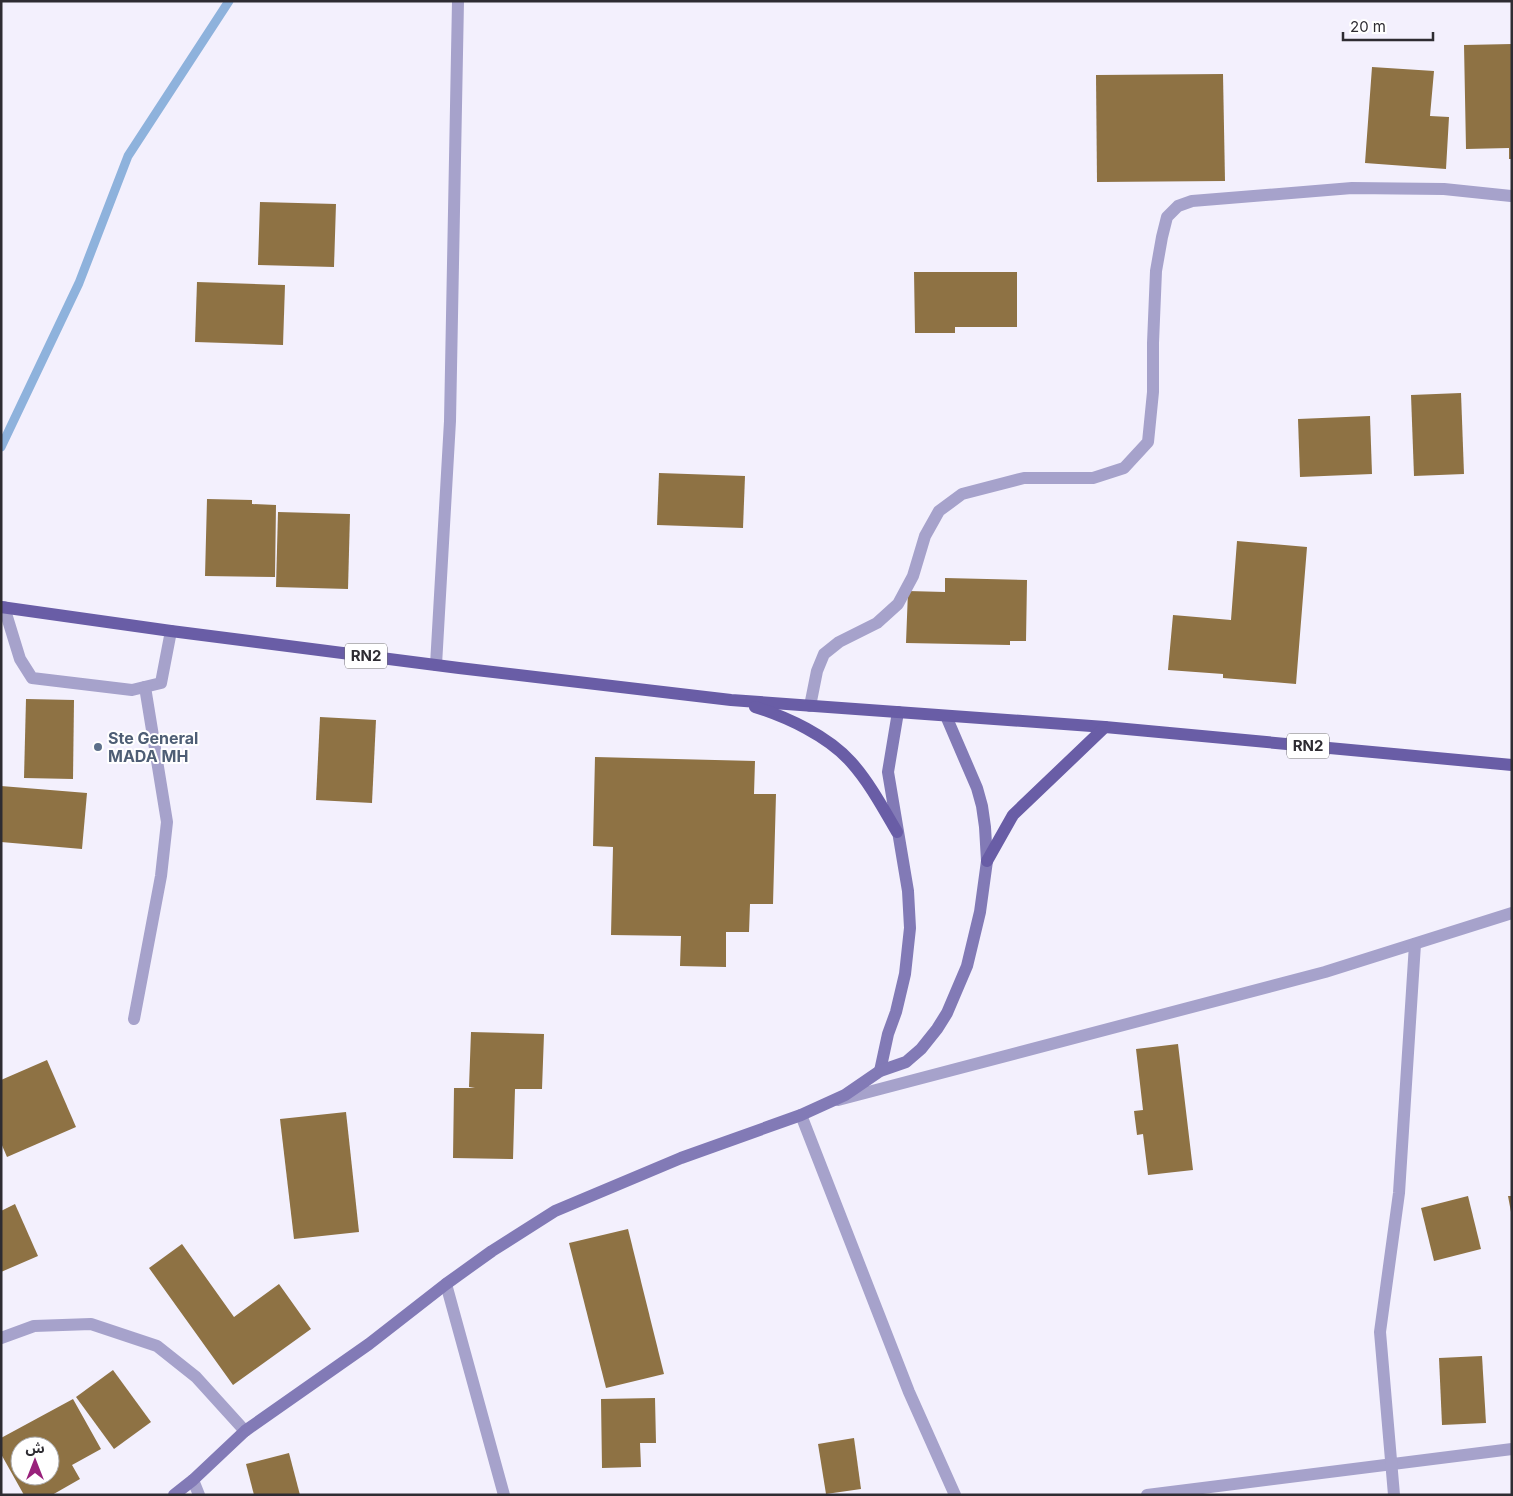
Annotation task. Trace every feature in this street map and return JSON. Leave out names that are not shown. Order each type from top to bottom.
[{"type":"main road","name":"RN2","points":[[2,607],[436,665],[731,700],[1105,727],[1512,765]]},
{"type":"main road","points":[[731,700],[779,714],[816,735],[840,752],[859,772],[897,832]]},
{"type":"main road","points":[[880,1072],[888,1034],[896,1012],[905,974],[909,948],[910,906],[888,772],[898,712]]},
{"type":"main road","points":[[174,1495],[193,1480],[245,1431],[369,1344],[492,1251],[556,1211],[681,1158],[801,1116],[844,1095],[880,1072],[906,1062],[914,1056],[937,1029],[947,1013],[967,966],[980,912],[987,861],[985,827],[977,788],[946,716]]},
{"type":"main road","points":[[987,861],[1012,815],[1105,727]]},
{"type":"street","points":[[436,665],[450,421],[458,1]]},
{"type":"street","points":[[810,706],[817,671],[824,654],[839,642],[877,623],[898,604],[913,576],[925,536],[939,511],[962,494],[1024,478],[1093,478],[1124,468],[1148,442],[1153,392],[1152,343],[1156,271],[1166,217],[1178,206],[1192,201],[1352,188],[1444,189],[1511,196],[1512,201]]},
{"type":"street","points":[[2,607],[20,659],[32,678],[132,690],[161,683],[171,631]]},
{"type":"street","points":[[134,1019],[161,876],[167,822],[145,687]]},
{"type":"street","points":[[828,1103],[1315,975],[1512,913]]},
{"type":"street","points":[[1394,1495],[1380,1332],[1399,1193],[1415,944]]},
{"type":"street","points":[[801,1116],[909,1392],[955,1495]]},
{"type":"street","points":[[446,1284],[504,1495]]},
{"type":"street","points":[[1,1338],[34,1326],[92,1324],[156,1346],[196,1376],[245,1431]]},
{"type":"street","points":[[1147,1495],[1512,1449]]},
{"type":"street","points":[[193,1480],[199,1495]]},
{"type":"building","points":[[1512,44],[1512,159],[1509,159],[1509,148],[1466,149],[1464,45]]},
{"type":"building","points":[[1372,67],[1434,71],[1430,116],[1449,117],[1446,169],[1365,163]]},
{"type":"building","points":[[1223,74],[1225,181],[1097,182],[1096,75]]},
{"type":"building","points":[[260,202],[336,204],[334,267],[258,265]]},
{"type":"building","points":[[914,272],[1017,272],[1017,327],[955,327],[955,333],[915,333]]},
{"type":"building","points":[[197,282],[285,285],[283,345],[195,342]]},
{"type":"building","points":[[1461,393],[1464,474],[1414,476],[1411,395]]},
{"type":"building","points":[[1370,416],[1372,474],[1300,477],[1298,419]]},
{"type":"building","points":[[659,473],[745,476],[743,528],[657,525]]},
{"type":"building","points":[[207,499],[252,500],[252,504],[276,505],[275,577],[205,576]]},
{"type":"building","points":[[278,512],[350,514],[348,589],[276,587]]},
{"type":"building","points":[[1237,541],[1307,547],[1296,684],[1223,678],[1223,674],[1168,670],[1173,615],[1231,620]]},
{"type":"building","points":[[945,578],[1027,580],[1026,641],[1010,641],[1010,645],[906,643],[908,591],[945,592]]},
{"type":"building","points":[[26,699],[74,700],[73,779],[24,778]]},
{"type":"building","points":[[320,717],[376,720],[372,803],[316,800]]},
{"type":"building","points":[[595,757],[755,761],[754,794],[776,794],[773,904],[750,904],[749,932],[726,932],[726,967],[680,966],[681,936],[611,935],[613,847],[593,846]]},
{"type":"building","points":[[1,786],[87,793],[82,849],[1,842]]},
{"type":"building","points":[[471,1032],[544,1034],[542,1089],[515,1089],[513,1159],[453,1158],[454,1088],[475,1088],[469,1087]]},
{"type":"building","points":[[1178,1044],[1193,1170],[1148,1175],[1143,1134],[1137,1135],[1134,1111],[1143,1110],[1136,1049]]},
{"type":"building","points":[[47,1060],[76,1127],[7,1157],[1,1143],[1,1080]]},
{"type":"building","points":[[346,1112],[359,1232],[294,1239],[280,1119]]},
{"type":"building","points":[[1468,1196],[1481,1249],[1434,1261],[1421,1208]]},
{"type":"building","points":[[1508,1196],[1512,1196],[1512,1212],[1511,1212]]},
{"type":"building","points":[[15,1204],[38,1256],[1,1272],[1,1211]]},
{"type":"building","points":[[628,1229],[664,1374],[606,1388],[569,1243]]},
{"type":"building","points":[[182,1244],[234,1317],[279,1284],[311,1329],[233,1385],[149,1268]]},
{"type":"building","points":[[1482,1356],[1486,1423],[1442,1425],[1439,1358]]},
{"type":"building","points":[[113,1370],[151,1422],[114,1449],[76,1397]]},
{"type":"building","points":[[655,1398],[656,1443],[640,1443],[641,1467],[602,1468],[601,1399]]},
{"type":"building","points":[[73,1399],[101,1449],[72,1465],[80,1479],[52,1495],[24,1495],[19,1486],[60,1486],[60,1436],[10,1436],[10,1470],[1,1454],[1,1438]]},
{"type":"building","points":[[854,1438],[861,1489],[826,1494],[818,1444]]},
{"type":"building","points":[[289,1453],[300,1495],[254,1495],[246,1464]]},
{"type":"waterway","points":[[1,447],[79,283],[128,156],[229,1]]},
{"type":"place","name":"Ste General MADA MH","points":[[98,747]]}]
